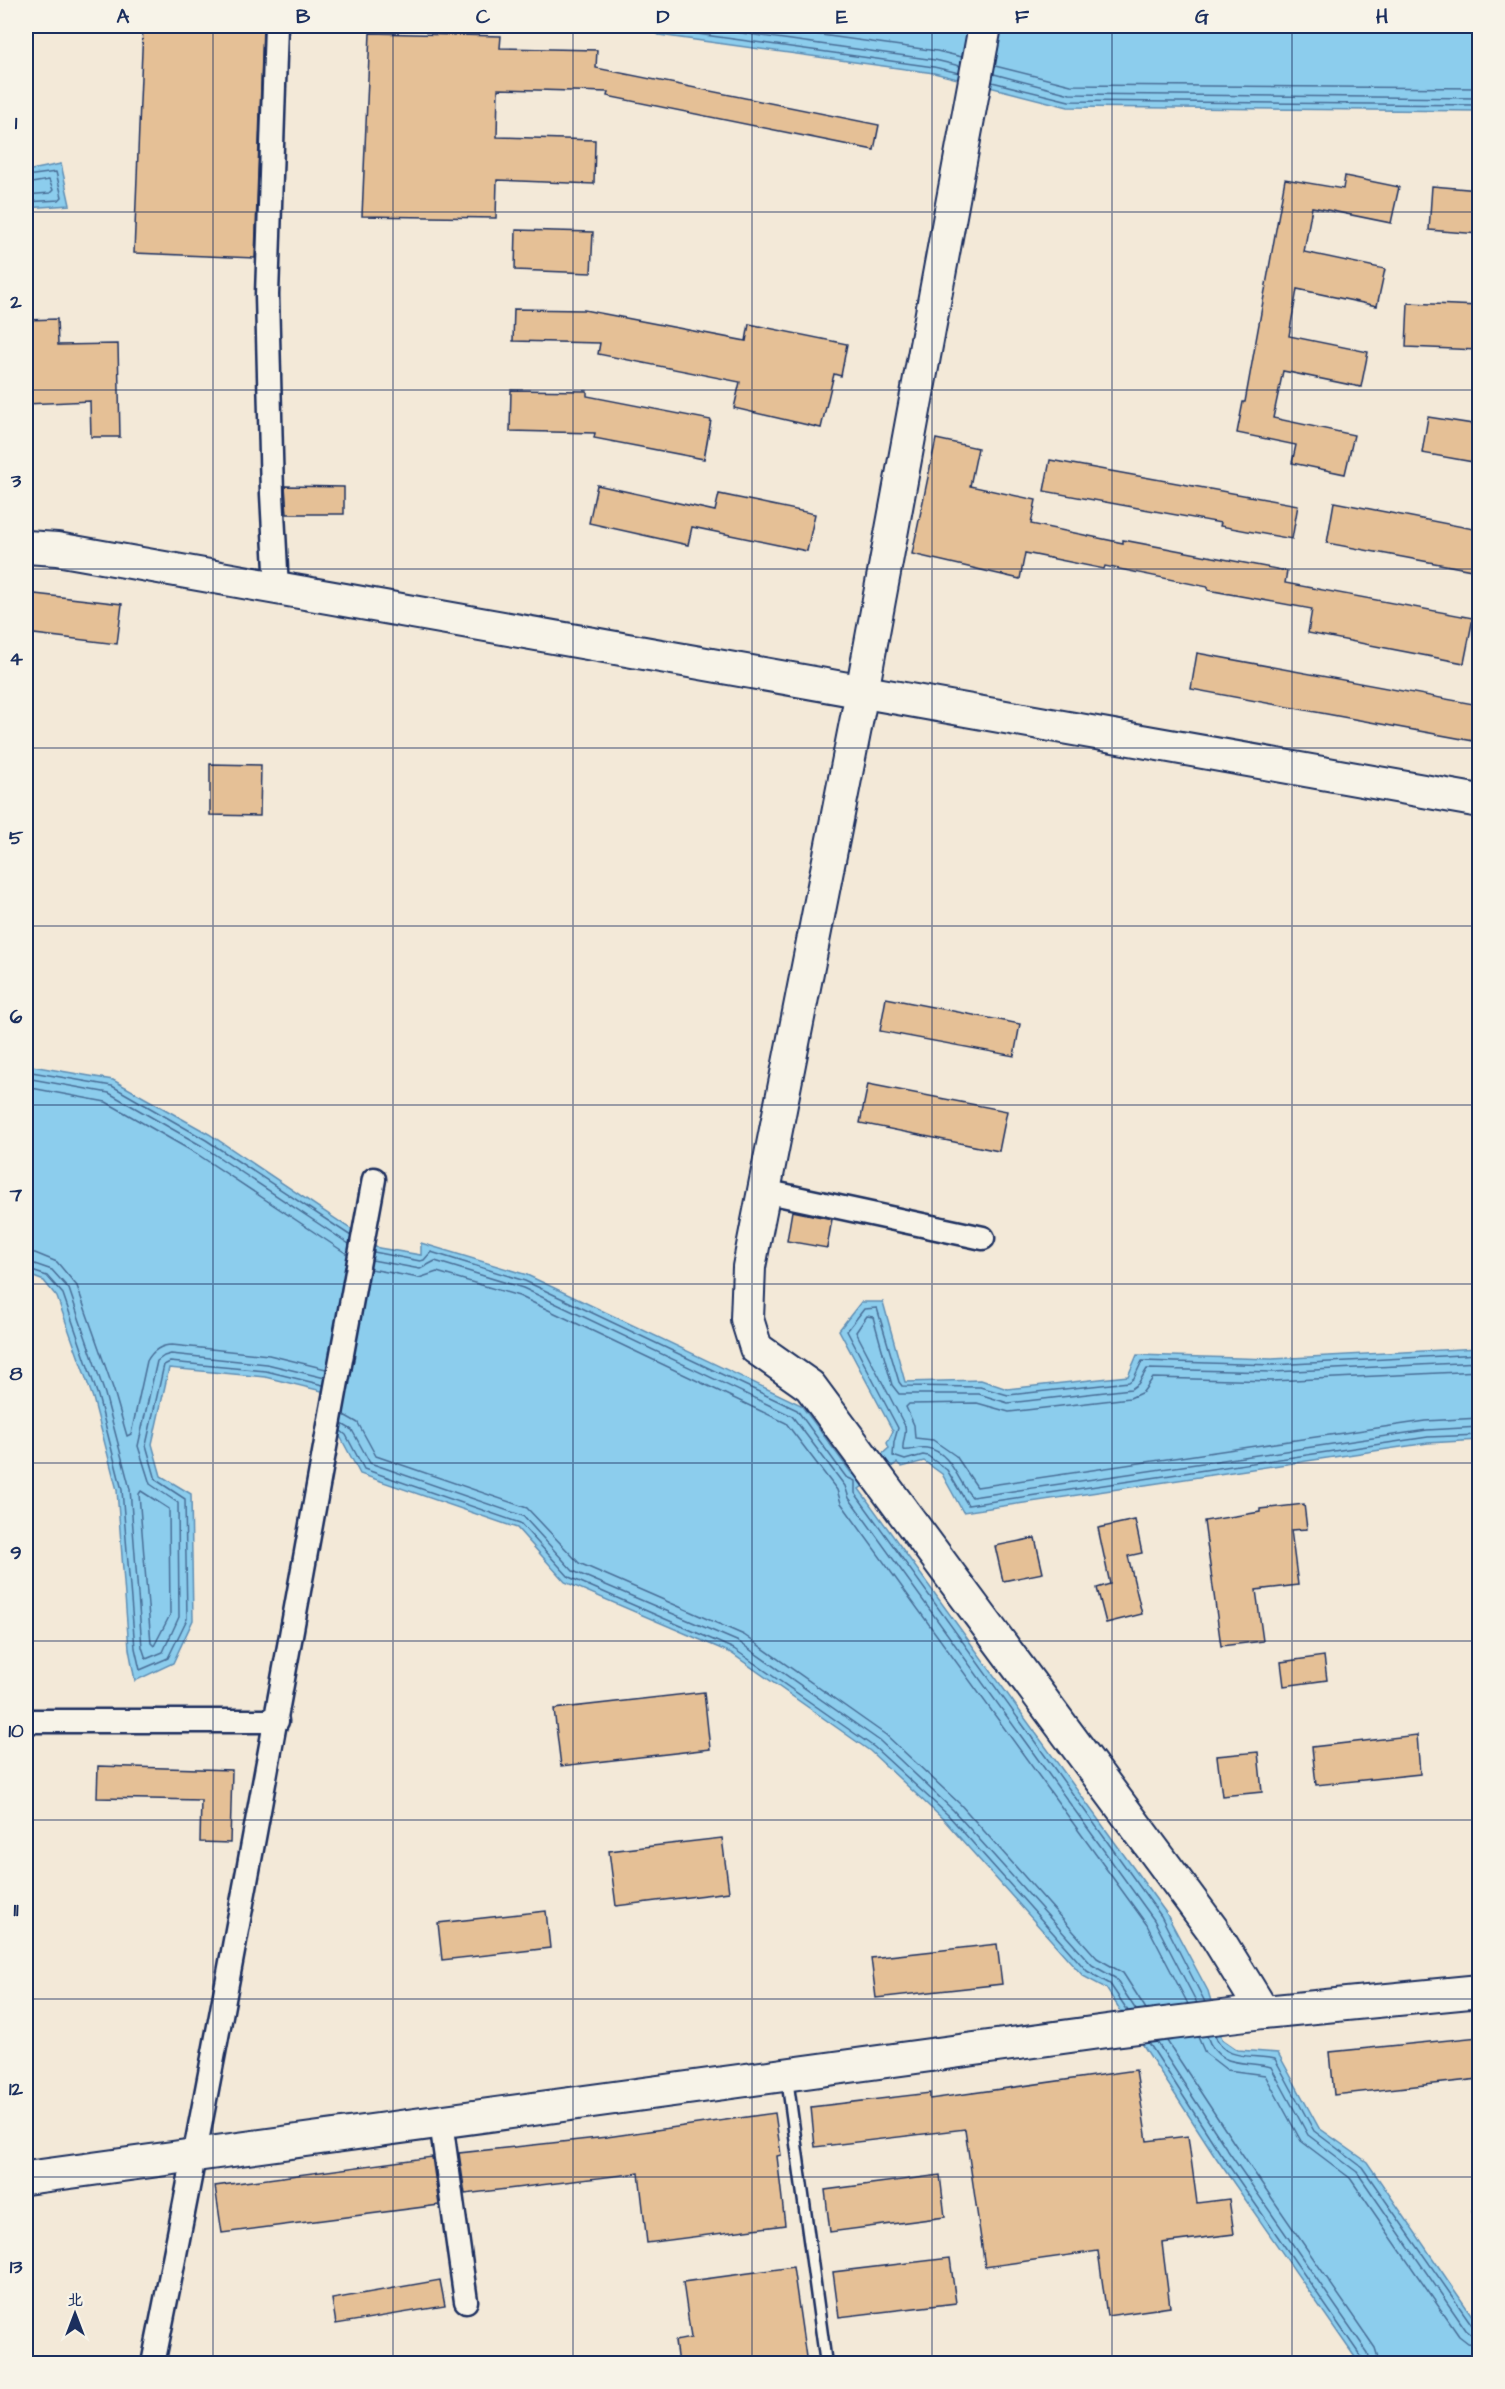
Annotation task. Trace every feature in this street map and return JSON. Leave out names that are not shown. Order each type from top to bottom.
[{"type":"street","points":[[276,26],[267,295],[277,589]]},
{"type":"street","points":[[986,26],[862,692],[749,1267],[747,1319],[756,1348],[810,1386],[1212,1929],[1249,2014]]},
{"type":"street","points":[[26,547],[57,549],[1479,801]]},
{"type":"street","points":[[153,2364],[277,1721],[374,1179]]},
{"type":"street","points":[[764,1191],[983,1238]]},
{"type":"street","points":[[26,1721],[277,1721]]},
{"type":"street","points":[[26,2178],[1114,2030],[1479,1991]]},
{"type":"street","points":[[441,2122],[466,2301]]},
{"type":"lane","points":[[787,2075],[826,2364]]},
{"type":"water","points":[[644,26],[1479,26],[1479,111],[1068,107],[934,73],[659,35]]},
{"type":"water","points":[[61,164],[70,205],[26,208],[26,171]]},
{"type":"water","points":[[26,1065],[113,1080],[209,1134],[379,1248],[421,1255],[421,1243],[527,1275],[801,1405],[852,1474],[860,1473],[889,1448],[887,1443],[893,1431],[839,1330],[861,1302],[883,1302],[905,1382],[981,1380],[1007,1389],[1128,1376],[1137,1355],[1272,1359],[1479,1348],[1479,1440],[1428,1443],[963,1512],[942,1474],[924,1461],[902,1467],[897,1463],[859,1489],[1166,1913],[1208,1991],[1222,2039],[1238,2050],[1278,2053],[1319,2128],[1367,2162],[1479,2326],[1479,2363],[1359,2363],[1215,2156],[1106,1988],[1083,1976],[944,1820],[870,1751],[731,1653],[565,1582],[517,1528],[360,1474],[341,1438],[319,1430],[322,1391],[265,1377],[169,1368],[152,1444],[161,1476],[191,1494],[193,1620],[173,1663],[135,1681],[129,1649],[117,1490],[93,1398],[57,1297],[44,1281],[26,1274]]},
{"type":"building","points":[[143,26],[263,26],[255,258],[134,253]]},
{"type":"building","points":[[370,33],[501,36],[500,48],[597,50],[596,68],[879,125],[874,150],[607,96],[608,92],[498,89],[497,137],[595,140],[594,184],[497,180],[496,218],[362,216]]},
{"type":"building","points":[[1345,176],[1399,187],[1391,223],[1312,207],[1304,252],[1385,269],[1377,306],[1297,289],[1289,336],[1368,352],[1361,387],[1283,371],[1273,418],[1354,435],[1345,474],[1292,463],[1296,445],[1237,433],[1243,402],[1245,402],[1285,179],[1343,189]]},
{"type":"building","points":[[1432,186],[1479,190],[1479,234],[1429,230]]},
{"type":"building","points":[[516,230],[593,232],[591,273],[515,270]]},
{"type":"building","points":[[1408,303],[1479,306],[1479,350],[1406,347]]},
{"type":"building","points":[[514,309],[584,310],[746,341],[749,324],[847,344],[841,376],[834,374],[821,428],[734,408],[740,382],[598,354],[600,343],[513,341]]},
{"type":"building","points":[[57,319],[58,345],[118,344],[120,437],[91,437],[90,401],[26,404],[26,320]]},
{"type":"building","points":[[511,390],[587,391],[587,396],[711,420],[704,459],[594,438],[595,433],[510,431]]},
{"type":"building","points":[[1428,417],[1479,425],[1479,463],[1422,453]]},
{"type":"building","points":[[936,439],[978,448],[970,486],[1036,500],[1031,524],[1123,543],[1123,540],[1287,571],[1285,583],[1473,618],[1464,663],[1308,633],[1312,609],[1208,590],[1208,587],[1105,566],[1104,569],[1025,553],[1020,579],[912,554]]},
{"type":"building","points":[[1050,460],[1298,505],[1292,539],[1220,526],[1221,523],[1044,491]]},
{"type":"building","points":[[597,485],[715,511],[719,494],[815,514],[807,551],[692,527],[688,545],[589,523]]},
{"type":"building","points":[[285,486],[344,487],[344,514],[287,514]]},
{"type":"building","points":[[1334,502],[1479,530],[1472,570],[1327,543]]},
{"type":"building","points":[[26,593],[122,604],[117,644],[26,633]]},
{"type":"building","points":[[1197,653],[1479,705],[1479,742],[1191,689]]},
{"type":"building","points":[[210,764],[261,765],[260,816],[210,815]]},
{"type":"building","points":[[886,998],[1020,1024],[1014,1056],[880,1031]]},
{"type":"building","points":[[868,1084],[1007,1111],[999,1151],[860,1123]]},
{"type":"building","points":[[792,1211],[832,1219],[827,1248],[787,1241]]},
{"type":"building","points":[[1304,1504],[1307,1529],[1291,1530],[1298,1585],[1256,1590],[1263,1641],[1221,1646],[1204,1521],[1260,1512],[1260,1509]]},
{"type":"building","points":[[1135,1520],[1142,1553],[1128,1556],[1142,1614],[1106,1623],[1097,1588],[1110,1584],[1098,1528]]},
{"type":"building","points":[[1035,1538],[1043,1573],[1003,1581],[995,1546]]},
{"type":"building","points":[[1324,1656],[1327,1680],[1284,1686],[1281,1662]]},
{"type":"building","points":[[704,1692],[710,1749],[561,1766],[554,1709]]},
{"type":"building","points":[[1417,1735],[1420,1774],[1316,1785],[1312,1747]]},
{"type":"building","points":[[1258,1752],[1262,1792],[1222,1796],[1217,1756]]},
{"type":"building","points":[[98,1766],[232,1770],[230,1843],[200,1842],[201,1800],[97,1798]]},
{"type":"building","points":[[722,1838],[729,1892],[616,1906],[609,1851]]},
{"type":"building","points":[[546,1911],[550,1948],[442,1960],[438,1923]]},
{"type":"building","points":[[997,1944],[1002,1984],[876,1998],[871,1958]]},
{"type":"building","points":[[1479,2037],[1479,2079],[1334,2095],[1330,2052]]},
{"type":"building","points":[[1136,2070],[1147,2141],[1188,2136],[1197,2203],[1229,2199],[1234,2234],[1162,2243],[1170,2307],[1107,2316],[1098,2251],[985,2267],[965,2129],[815,2147],[811,2107],[930,2093],[930,2099]]},
{"type":"building","points":[[775,2113],[781,2155],[777,2156],[785,2225],[647,2243],[639,2173],[465,2194],[459,2153],[607,2137]]},
{"type":"building","points":[[432,2157],[439,2205],[222,2233],[215,2186]]},
{"type":"building","points":[[940,2175],[945,2217],[830,2232],[825,2190]]},
{"type":"building","points":[[950,2258],[956,2303],[839,2317],[833,2272]]},
{"type":"building","points":[[793,2267],[807,2364],[678,2364],[675,2341],[691,2338],[683,2282]]},
{"type":"building","points":[[440,2280],[445,2306],[336,2324],[332,2299]]}]
